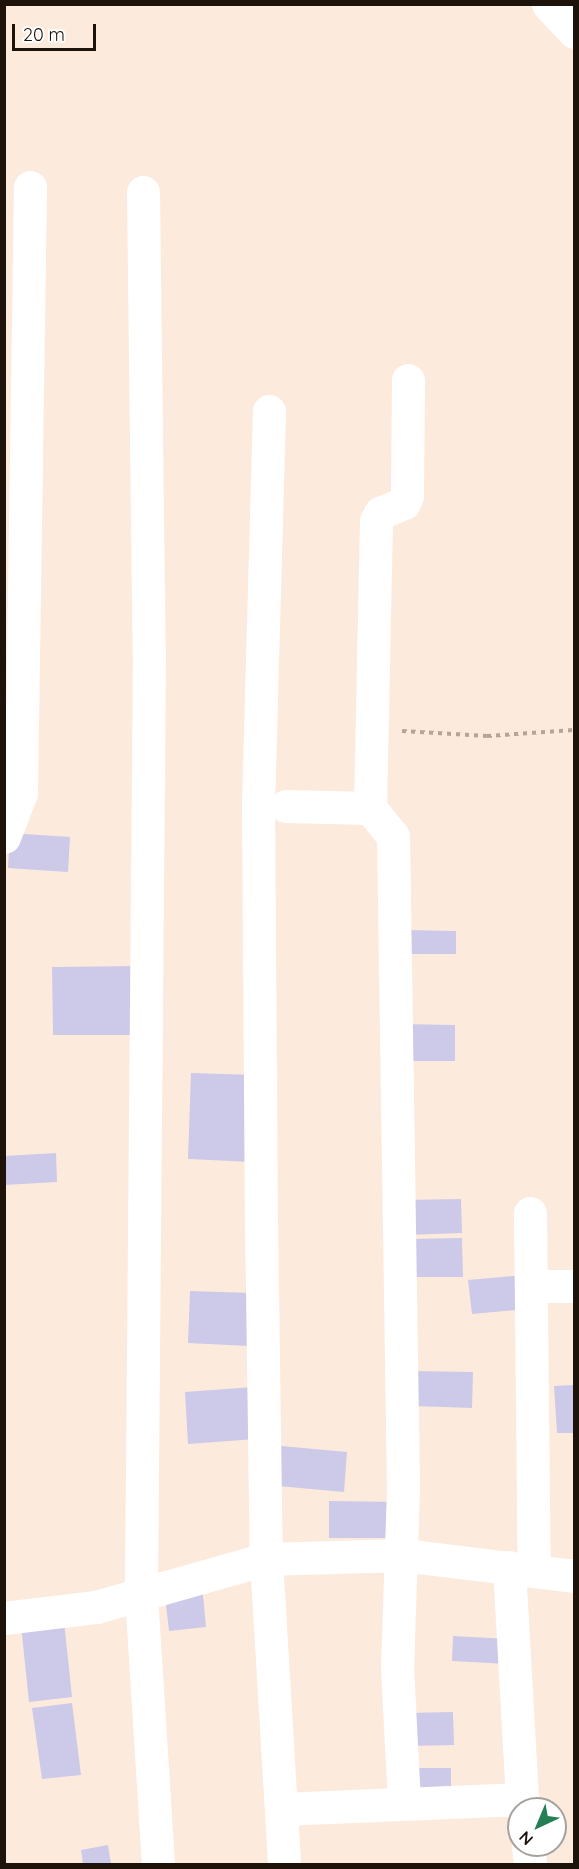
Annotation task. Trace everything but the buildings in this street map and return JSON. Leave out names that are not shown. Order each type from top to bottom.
[{"type":"street","points":[[549,4],[574,32]]},
{"type":"street","points":[[4,837],[18,808],[22,770],[30,187]]},
{"type":"street","points":[[143,192],[148,652],[141,1594],[158,1864]]},
{"type":"street","points":[[404,1803],[397,1668],[403,1555],[393,837],[370,808],[376,521],[380,513],[404,503],[407,495],[408,380]]},
{"type":"street","points":[[269,411],[258,802],[266,1559],[284,1864]]},
{"type":"street","points":[[286,806],[370,808]]},
{"type":"street","points":[[523,1797],[521,1569],[532,1286],[530,1213]]},
{"type":"street","points":[[532,1286],[574,1286]]},
{"type":"street","points":[[4,1618],[49,1617],[266,1559],[403,1555],[574,1576]]},
{"type":"street","points":[[281,1809],[404,1803],[507,1804]]},
{"type":"path","points":[[372,729],[487,736],[574,730]]}]
